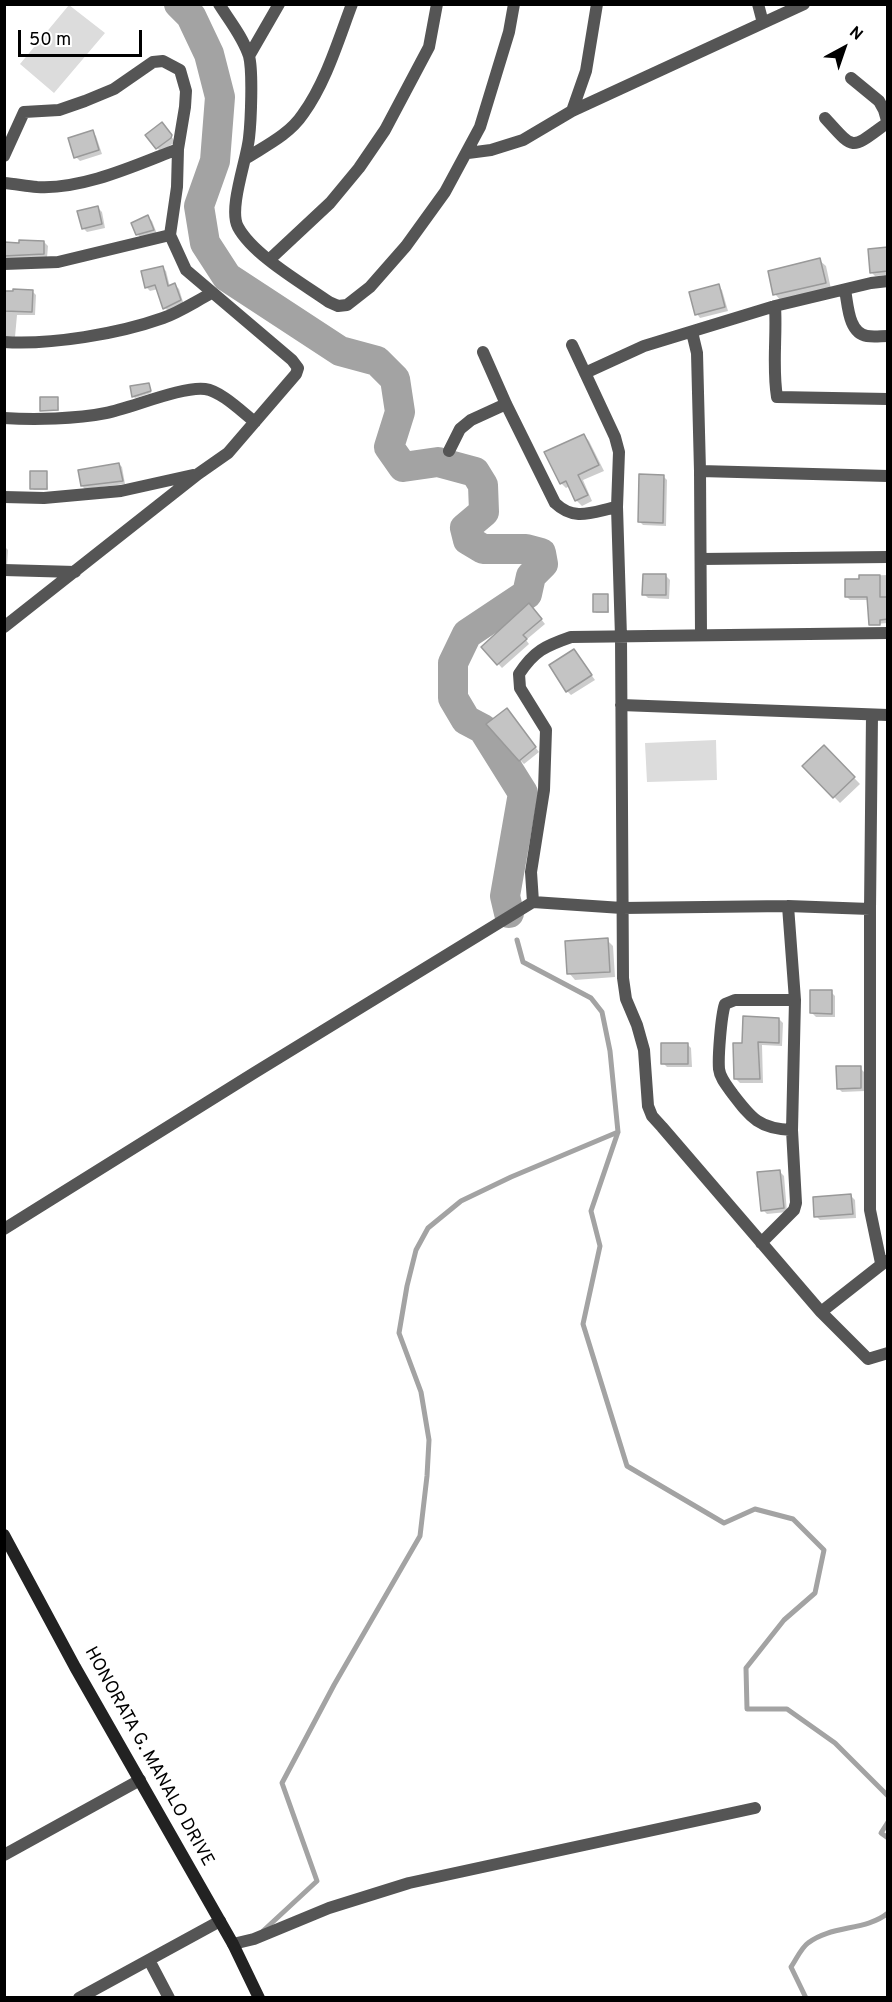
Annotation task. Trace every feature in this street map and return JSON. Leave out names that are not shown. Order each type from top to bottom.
[{"type":"street","points":[[219,4],[235,28],[249,56],[249,137],[235,205],[236,225],[269,260],[328,302],[338,306],[348,305],[370,287],[406,246],[445,192],[468,153],[480,127],[509,32],[514,4]]},
{"type":"street","points":[[249,56],[279,4]]},
{"type":"street","points":[[245,159],[282,136],[303,115],[322,79],[352,4]]},
{"type":"street","points":[[269,260],[330,203],[359,168],[378,140],[402,101],[429,47],[437,4]]},
{"type":"street","points":[[572,111],[586,71],[597,4]]},
{"type":"street","points":[[758,4],[763,23]]},
{"type":"street","points":[[468,153],[491,150],[523,140],[572,111],[804,4]]},
{"type":"street","points":[[4,156],[24,112],[59,110],[76,104],[114,89],[153,62],[163,61],[180,70],[186,91],[170,235],[186,270],[292,360],[298,368],[296,374],[228,453],[198,474],[4,627]]},
{"type":"street","points":[[825,118],[846,142],[854,144],[861,142],[887,124],[879,101],[851,78]]},
{"type":"street","points":[[4,183],[38,187],[64,186],[112,174],[178,150]]},
{"type":"street","points":[[4,264],[58,262],[170,235]]},
{"type":"street","points":[[585,373],[644,346],[775,306],[888,281]]},
{"type":"street","points":[[845,290],[853,325],[858,332],[866,336],[888,336]]},
{"type":"street","points":[[4,342],[40,343],[123,329],[164,318],[212,293]]},
{"type":"street","points":[[775,306],[777,331],[774,382],[777,397],[888,399]]},
{"type":"street","points":[[692,332],[697,353],[701,634]]},
{"type":"street","points":[[572,345],[615,436],[619,452],[617,507],[621,637],[622,908],[626,999],[644,1050],[645,1091],[652,1116],[821,1312],[868,1359],[888,1353]]},
{"type":"street","points":[[483,352],[555,503],[563,511],[574,515],[617,507]]},
{"type":"street","points":[[4,418],[31,420],[105,413],[189,390],[204,389],[215,392],[255,422]]},
{"type":"street","points":[[449,451],[460,429],[471,420],[506,404]]},
{"type":"street","points":[[700,471],[888,476]]},
{"type":"street","points":[[4,498],[44,498],[122,491],[198,474]]},
{"type":"street","points":[[701,560],[888,557]]},
{"type":"street","points":[[4,570],[75,572]]},
{"type":"street","points":[[533,902],[531,872],[544,790],[546,730],[520,688],[519,674],[527,661],[545,645],[571,637],[888,633]]},
{"type":"street","points":[[621,705],[888,715]]},
{"type":"street","points":[[821,1312],[884,1262],[870,1210],[872,715]]},
{"type":"street","points":[[4,1229],[533,902],[622,908],[788,906],[870,909]]},
{"type":"street","points":[[761,1243],[794,1210],[796,1203],[792,1130],[795,1000],[788,906]]},
{"type":"street","points":[[792,1130],[774,1130],[759,1124],[742,1107],[725,1084],[719,1070],[725,1004],[735,1000],[795,1000]]},
{"type":"street","name":"HONORATA G. MANALO DRIVE","points":[[4,1535],[75,1667],[233,1944],[259,1998]]},
{"type":"street","points":[[4,1855],[140,1780]]},
{"type":"street","points":[[233,1944],[254,1939],[329,1908],[409,1883],[754,1808]]},
{"type":"street","points":[[79,1998],[219,1921]]},
{"type":"street","points":[[149,1959],[169,1998]]},
{"type":"shaded area","points":[[69,5],[105,33],[54,93],[20,64]]},
{"type":"shaded area","points":[[716,740],[717,780],[647,782],[645,743]]},
{"type":"building","points":[[162,122],[172,135],[156,149],[145,135]]},
{"type":"building","points":[[93,130],[99,150],[74,158],[68,138]]},
{"type":"building","points":[[98,206],[102,224],[82,229],[77,211]]},
{"type":"building","points":[[148,215],[154,230],[136,235],[131,223]]},
{"type":"building","points":[[19,240],[44,241],[44,254],[4,256],[4,242],[19,243]]},
{"type":"building","points":[[888,247],[888,271],[870,273],[868,249]]},
{"type":"building","points":[[820,258],[826,283],[773,295],[768,271]]},
{"type":"building","points":[[163,266],[168,286],[175,283],[181,300],[163,309],[155,285],[145,288],[141,271]]},
{"type":"building","points":[[719,284],[725,307],[695,315],[689,292]]},
{"type":"building","points":[[13,289],[33,290],[32,312],[4,311],[4,291],[13,291]]},
{"type":"building","points":[[149,383],[151,391],[132,397],[130,386]]},
{"type":"building","points":[[40,397],[58,397],[58,410],[40,411]]},
{"type":"building","points":[[584,434],[599,465],[578,475],[588,495],[575,501],[566,481],[560,484],[544,452]]},
{"type":"building","points":[[119,463],[123,481],[81,486],[78,470]]},
{"type":"building","points":[[30,471],[47,471],[47,489],[30,489]]},
{"type":"building","points":[[639,474],[664,475],[663,523],[638,522]]},
{"type":"building","points":[[643,574],[666,574],[666,595],[642,595]]},
{"type":"building","points":[[859,575],[880,575],[880,597],[888,597],[888,619],[880,620],[880,625],[869,625],[867,597],[845,597],[845,579],[859,579]]},
{"type":"building","points":[[593,594],[608,594],[608,612],[593,612]]},
{"type":"building","points":[[529,603],[542,619],[523,635],[527,639],[497,665],[481,647]]},
{"type":"building","points":[[574,649],[592,675],[566,692],[549,665]]},
{"type":"building","points":[[507,708],[536,747],[519,761],[486,724]]},
{"type":"building","points":[[824,745],[855,777],[833,798],[802,766]]},
{"type":"building","points":[[608,938],[610,972],[567,974],[565,941]]},
{"type":"building","points":[[810,990],[832,990],[832,1014],[810,1013]]},
{"type":"building","points":[[743,1016],[779,1018],[779,1043],[758,1042],[760,1079],[734,1079],[733,1043],[742,1043]]},
{"type":"building","points":[[661,1043],[688,1043],[688,1064],[661,1064]]},
{"type":"building","points":[[836,1066],[861,1066],[861,1088],[837,1089]]},
{"type":"building","points":[[780,1170],[784,1208],[761,1211],[757,1172]]},
{"type":"building","points":[[851,1194],[853,1214],[814,1217],[813,1197]]},
{"type":"waterway","points":[[179,4],[191,16],[209,54],[220,97],[215,161],[199,206],[205,243],[227,277],[340,351],[377,361],[395,379],[400,412],[389,447],[403,467],[438,462],[475,472],[483,485],[484,512],[465,528],[468,540],[483,549],[526,549],[541,553],[543,564],[531,576],[527,594],[467,634],[453,663],[453,698],[466,720],[483,729],[523,793],[505,896],[509,913]]},
{"type":"waterway","points":[[517,940],[523,962],[591,998],[602,1012],[610,1051],[618,1132],[591,1211],[600,1246],[583,1324],[627,1466],[724,1523],[755,1509],[793,1519],[824,1550],[815,1593],[784,1620],[746,1668],[747,1709],[787,1709],[835,1743],[888,1796]]},
{"type":"waterway","points":[[263,1931],[317,1881],[282,1783],[334,1685],[420,1536],[429,1440],[421,1392],[399,1333],[416,1250],[428,1228],[461,1201],[511,1177],[618,1132]]},
{"type":"waterway","points":[[888,1822],[881,1833],[888,1838]]},
{"type":"waterway","points":[[806,1998],[791,1967],[805,1945],[827,1933],[869,1923],[888,1913]]}]
